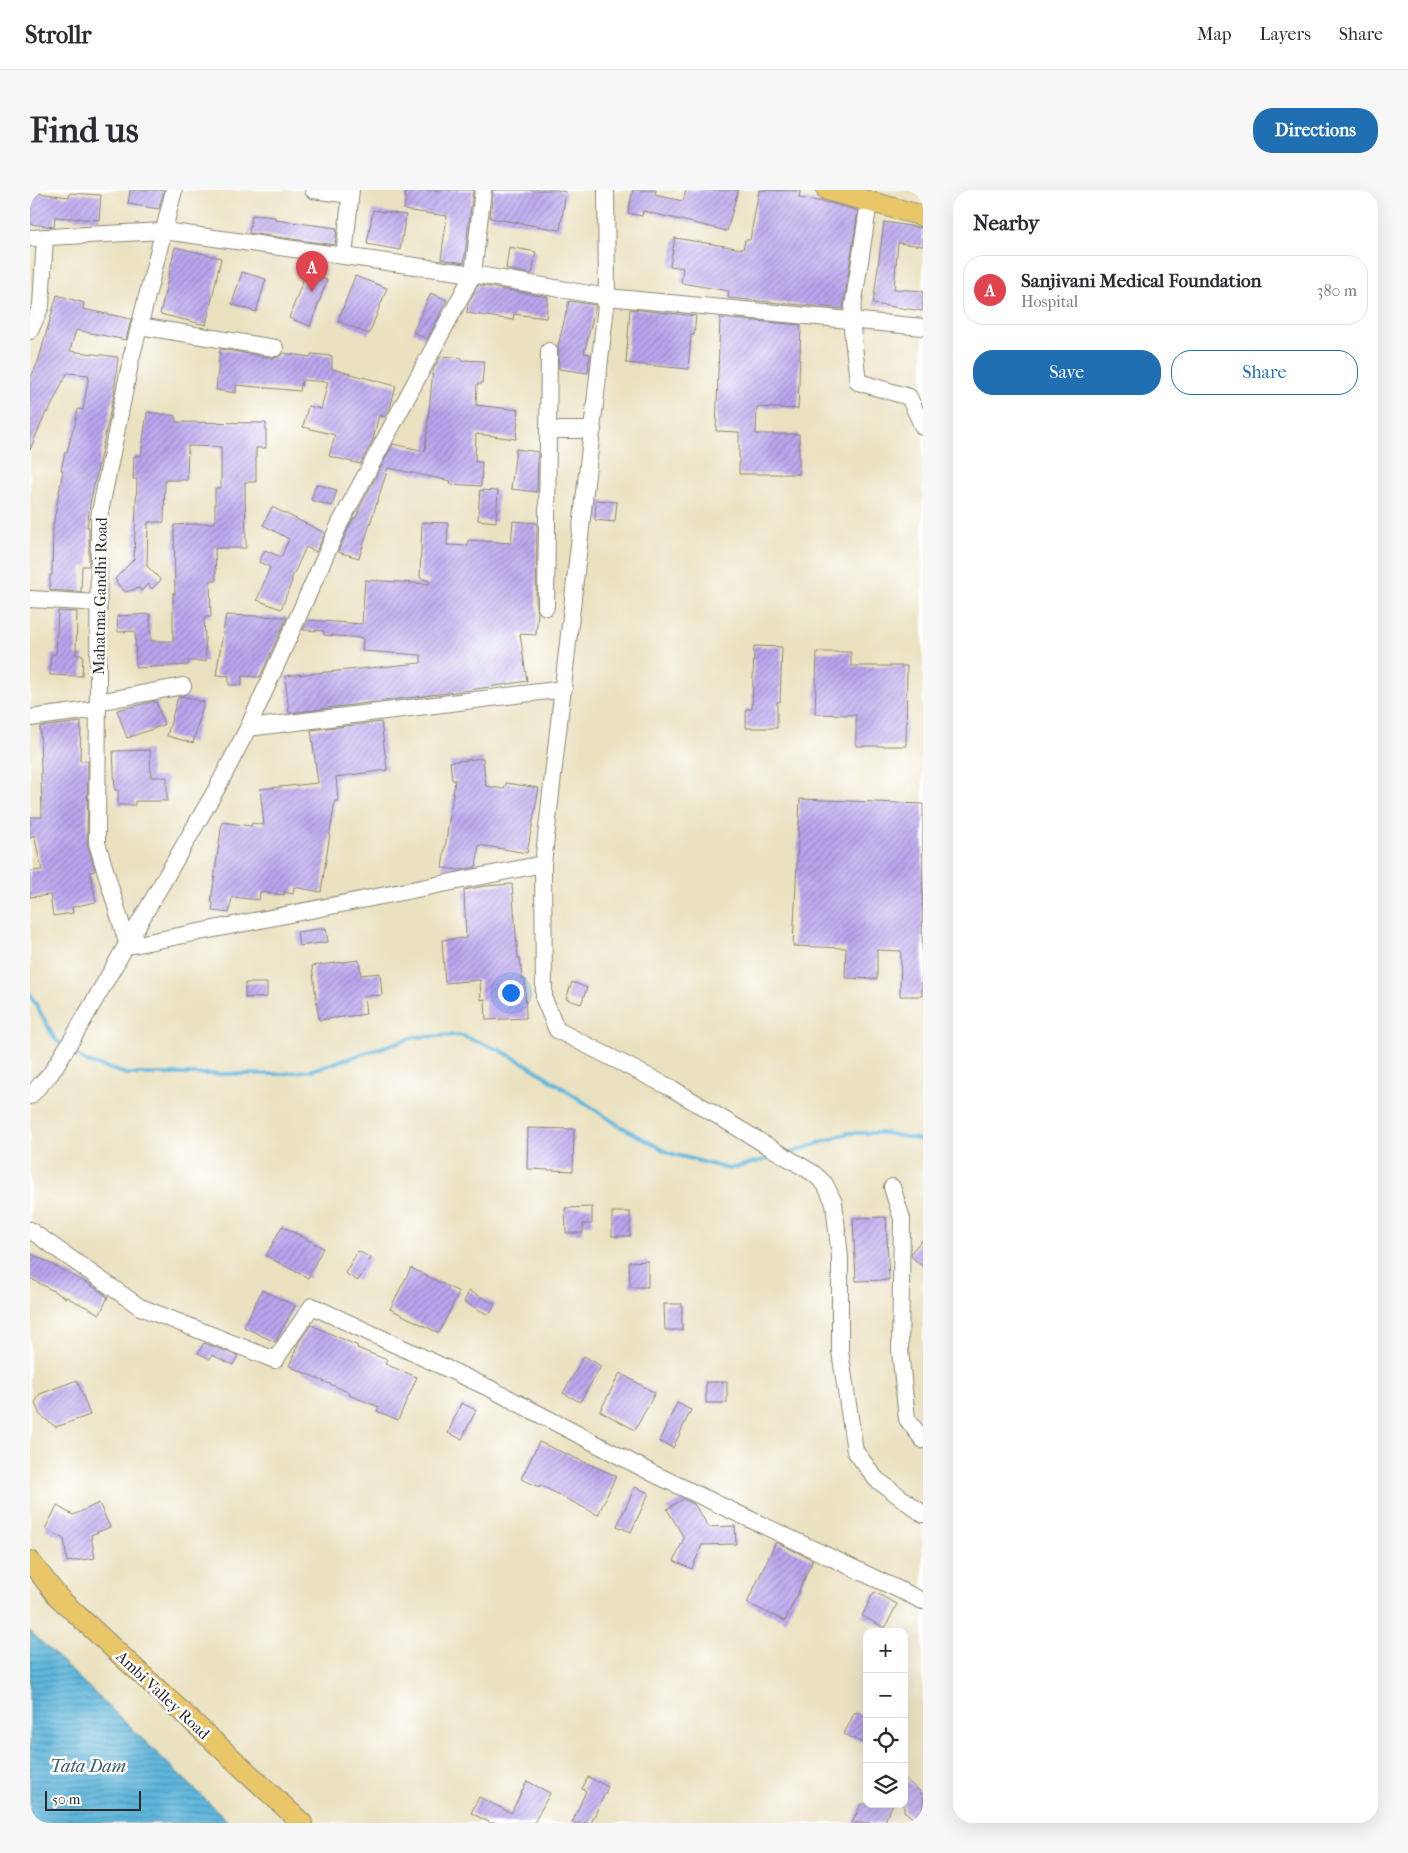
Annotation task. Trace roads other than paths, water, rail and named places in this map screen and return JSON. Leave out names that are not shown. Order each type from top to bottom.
[{"type":"main road","points":[[827,190],[923,216]]},
{"type":"main road","name":"Ambi Valley Road","points":[[30,1561],[59,1598],[302,1823]]},
{"type":"street","name":"Mahatma Gandhi Road","points":[[128,946],[97,843],[99,517],[131,359],[174,190]]},
{"type":"street","points":[[313,190],[351,192],[344,256]]},
{"type":"street","points":[[30,1096],[51,1073],[128,946],[217,788],[248,728],[340,523],[473,274],[483,190]]},
{"type":"street","points":[[605,190],[607,297],[543,864],[544,999],[557,1030],[672,1088],[813,1173],[825,1184],[834,1203],[840,1257],[840,1351],[855,1452],[876,1479],[923,1514]]},
{"type":"street","points":[[869,202],[851,320],[858,382],[909,397],[923,427]]},
{"type":"street","points":[[30,331],[41,306],[37,237],[164,231],[473,274],[607,297],[923,328]]},
{"type":"street","points":[[139,326],[275,348]]},
{"type":"street","points":[[546,607],[549,351]]},
{"type":"street","points":[[548,430],[592,430]]},
{"type":"street","points":[[30,599],[99,604]]},
{"type":"street","points":[[30,718],[183,686]]},
{"type":"street","points":[[248,728],[564,689]]},
{"type":"street","points":[[128,946],[543,864]]},
{"type":"street","points":[[892,1187],[902,1219],[900,1350],[907,1419],[923,1440]]},
{"type":"street","points":[[30,1230],[140,1308],[275,1360],[312,1306],[491,1389],[654,1474],[923,1601]]},
{"type":"water","name":"Tata Dam","points":[[30,1631],[230,1823],[30,1823]]},
{"type":"waterway","points":[[30,994],[55,1039],[64,1046]]},
{"type":"waterway","points":[[69,1050],[87,1062],[127,1074],[282,1074],[312,1070],[415,1037],[460,1035],[500,1050],[531,1067],[618,1125],[669,1153],[729,1169],[776,1157]]},
{"type":"waterway","points":[[790,1153],[848,1133],[884,1133],[923,1140]]},
{"type":"place","name":"Sanjivani Medical Foundation","points":[[312,292]]}]
